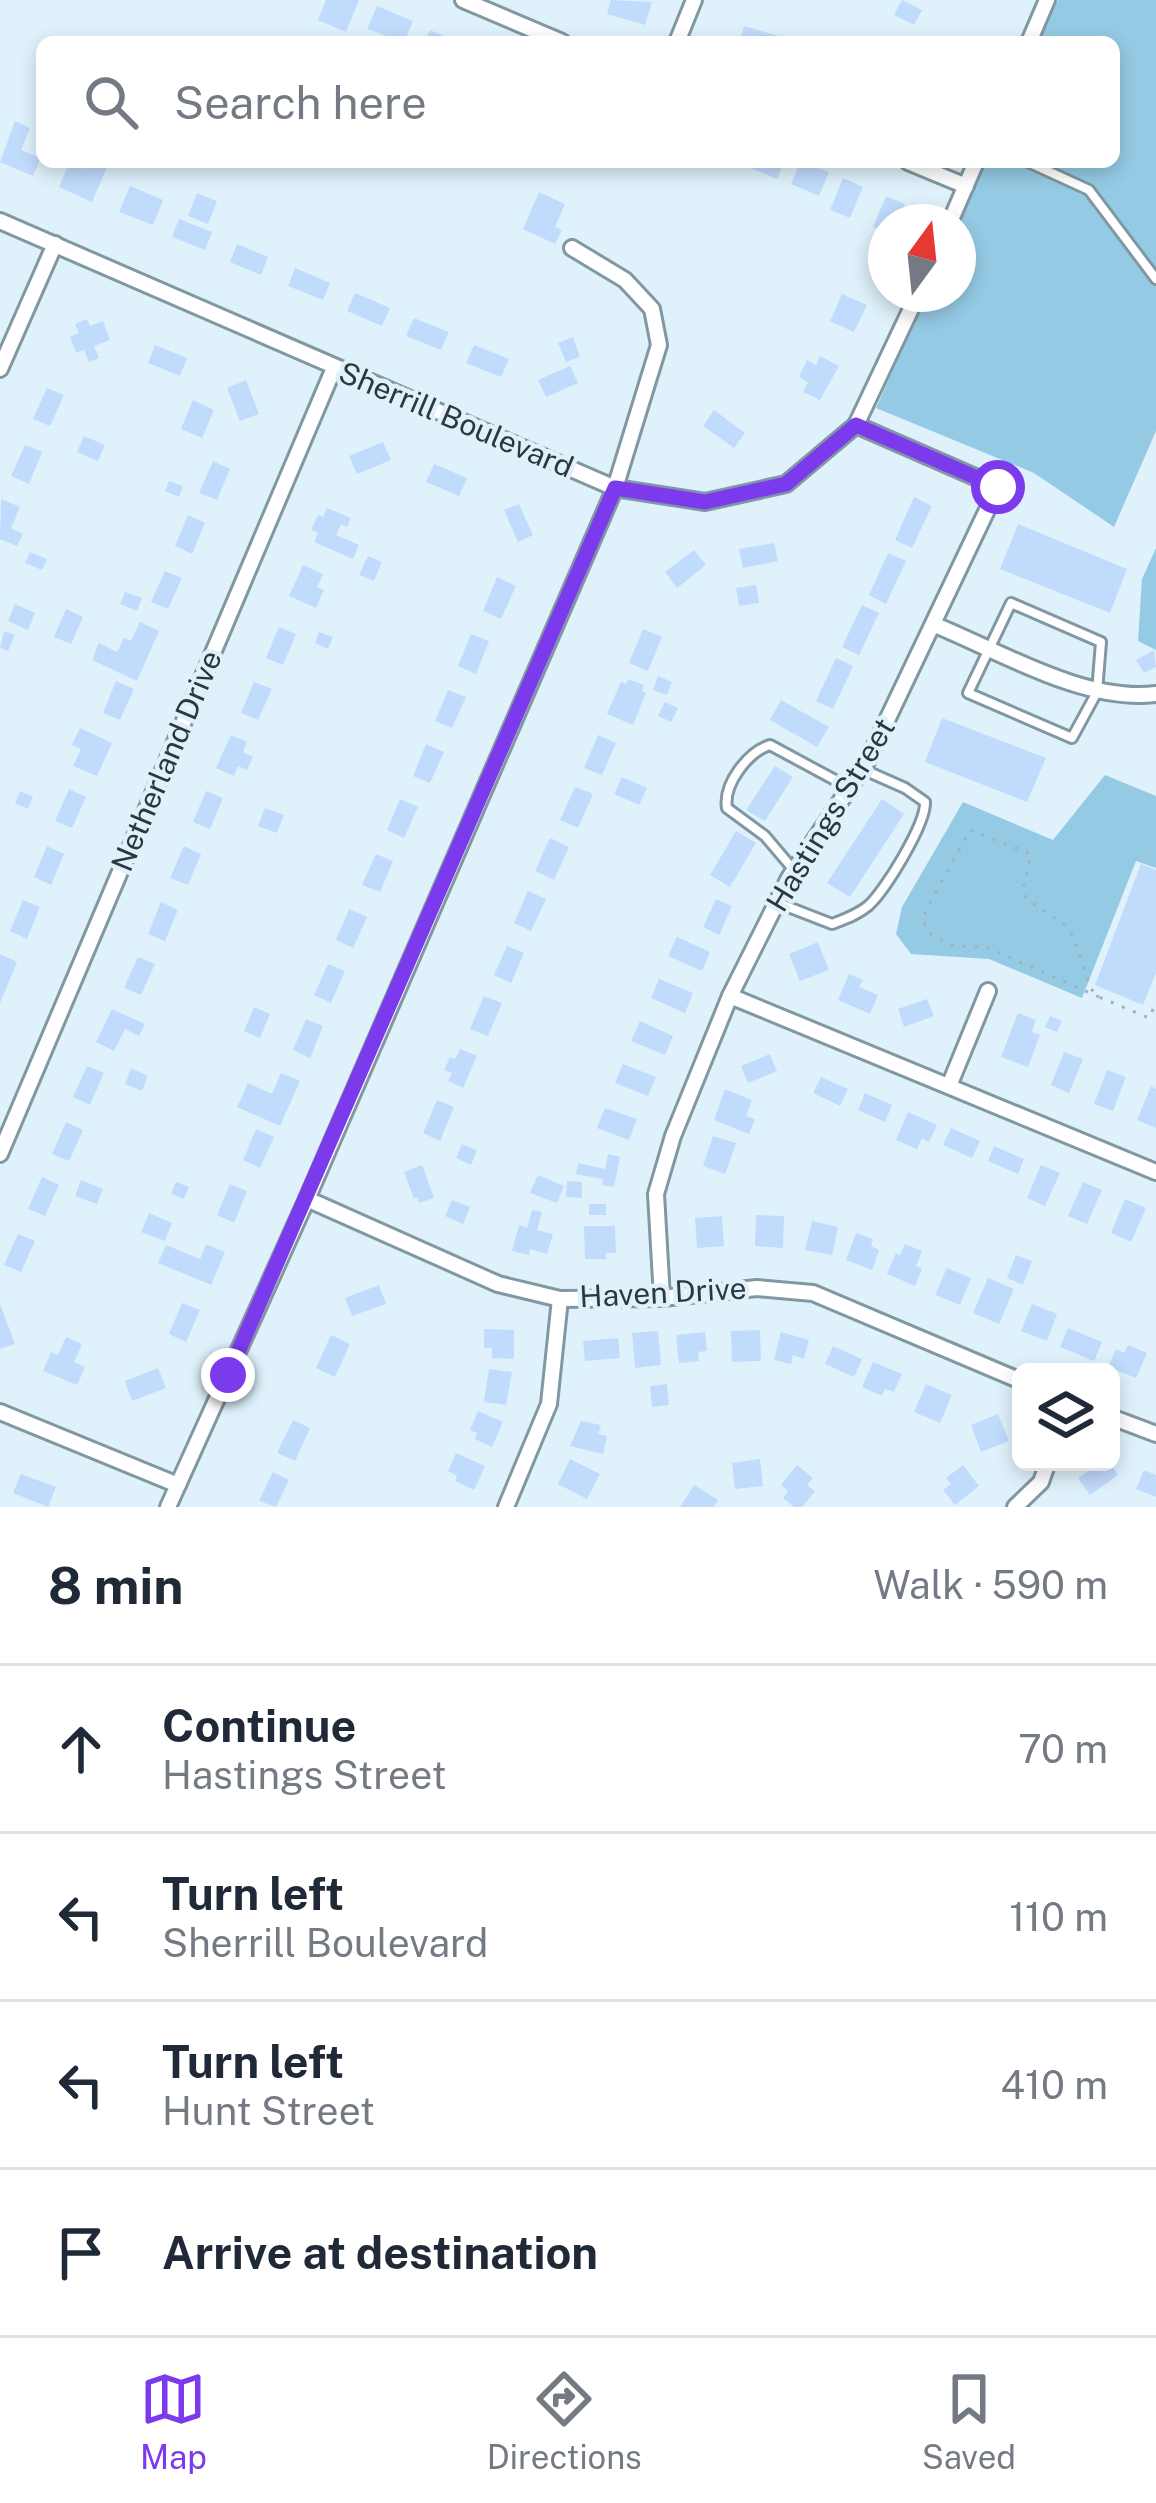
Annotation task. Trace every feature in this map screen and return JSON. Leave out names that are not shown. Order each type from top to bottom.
[{"type":"street","points":[[463,0],[548,36]]},
{"type":"street","points":[[679,36],[694,0]]},
{"type":"street","points":[[1032,36],[1047,0]]},
{"type":"street","points":[[922,168],[966,186]]},
{"type":"street","points":[[958,204],[974,168]]},
{"type":"street","name":"Sherrill Boulevard","points":[[0,221],[615,488],[705,502],[786,484],[856,425],[910,312]]},
{"type":"street","points":[[0,369],[55,244]]},
{"type":"street","points":[[168,1507],[615,488],[659,345],[652,309],[625,280],[572,248]]},
{"type":"street","name":"Netherland Drive","points":[[0,1154],[334,368]]},
{"type":"street","name":"Hastings Street","points":[[662,1298],[656,1194],[673,1136],[730,996],[794,870],[862,769],[935,626],[998,487],[856,425]]},
{"type":"street","points":[[935,626],[1096,692],[1156,694]]},
{"type":"street","points":[[949,1086],[988,991]]},
{"type":"street","points":[[730,996],[1156,1172]]},
{"type":"street","name":"Haven Drive","points":[[307,1199],[498,1284],[560,1299],[662,1298],[757,1288],[813,1293],[1012,1377]]},
{"type":"street","points":[[506,1507],[549,1404],[560,1299]]},
{"type":"street","points":[[0,1412],[178,1486]]},
{"type":"street","points":[[1120,1420],[1156,1434]]},
{"type":"street","points":[[1015,1507],[1041,1482],[1045,1471]]},
{"type":"lane","points":[[1041,168],[1089,190],[1156,279]]},
{"type":"lane","points":[[1010,603],[1101,642],[1096,692],[1072,738],[968,693],[1010,603]]},
{"type":"lane","points":[[794,870],[765,836],[728,808],[725,797],[732,782],[750,758],[770,746],[850,788]]},
{"type":"lane","points":[[777,902],[832,923],[873,902],[926,810],[920,797],[862,769]]},
{"type":"path","points":[[1099,998],[1090,989],[1066,927],[1026,898],[1031,854],[970,830],[925,912],[923,921],[929,933],[954,946],[986,947],[1099,998],[1149,1018],[1156,1003]]},
{"type":"shaded area","points":[[1058,0],[1156,0],[1156,431],[1114,527],[1034,473],[876,408],[919,312],[976,312],[976,204],[967,204],[983,168],[1120,168],[1120,36],[1042,36]]},
{"type":"shaded area","points":[[1156,548],[1156,650],[1138,641],[1142,579]]},
{"type":"shaded area","points":[[1105,775],[1156,796],[1156,868],[1136,861],[1082,998],[989,959],[911,954],[896,934],[902,907],[963,802],[1053,840]]},
{"type":"building","points":[[326,0],[359,0],[346,32],[318,20]]},
{"type":"building","points":[[611,0],[652,2],[645,25],[607,14]]},
{"type":"building","points":[[902,0],[922,10],[914,25],[894,15]]},
{"type":"building","points":[[377,6],[413,21],[407,36],[367,29]]},
{"type":"building","points":[[744,26],[779,36],[742,36]]},
{"type":"building","points":[[15,121],[30,128],[21,150],[36,156],[33,176],[0,162]]},
{"type":"building","points":[[67,168],[107,168],[92,202],[59,187]]},
{"type":"building","points":[[751,168],[782,168],[777,179]]},
{"type":"building","points":[[798,168],[829,172],[819,196],[791,184]]},
{"type":"building","points":[[843,178],[863,187],[850,218],[830,210]]},
{"type":"building","points":[[130,186],[163,200],[153,225],[119,212]]},
{"type":"building","points":[[539,192],[565,204],[555,227],[562,230],[555,244],[523,229]]},
{"type":"building","points":[[197,193],[217,201],[208,224],[188,216]]},
{"type":"building","points":[[179,219],[212,232],[205,250],[172,237]]},
{"type":"building","points":[[237,244],[268,257],[261,275],[230,262]]},
{"type":"building","points":[[295,268],[330,283],[323,300],[288,286]]},
{"type":"building","points":[[355,293],[390,308],[382,326],[347,311]]},
{"type":"building","points":[[842,294],[867,305],[854,332],[830,321]]},
{"type":"building","points":[[414,318],[449,332],[441,350],[406,336]]},
{"type":"building","points":[[87,319],[90,326],[103,321],[110,340],[94,346],[99,358],[89,362],[84,350],[76,353],[70,337],[79,333],[75,324]]},
{"type":"building","points":[[573,337],[580,357],[566,362],[558,343]]},
{"type":"building","points":[[155,345],[187,358],[180,376],[148,363]]},
{"type":"building","points":[[474,345],[509,359],[501,377],[466,363]]},
{"type":"building","points":[[820,356],[839,366],[820,400],[803,392],[808,382],[799,377],[807,360],[816,365]]},
{"type":"building","points":[[570,366],[578,383],[546,397],[538,380]]},
{"type":"building","points":[[246,380],[259,414],[240,421],[227,388]]},
{"type":"building","points":[[47,388],[64,395],[50,426],[33,419]]},
{"type":"building","points":[[193,400],[214,410],[202,438],[181,429]]},
{"type":"building","points":[[714,410],[745,433],[734,448],[703,426]]},
{"type":"building","points":[[84,436],[105,445],[98,461],[77,452]]},
{"type":"building","points":[[383,442],[391,460],[357,474],[349,456]]},
{"type":"building","points":[[25,445],[42,452],[29,484],[11,476]]},
{"type":"building","points":[[213,461],[230,469],[217,500],[199,493]]},
{"type":"building","points":[[434,464],[467,478],[459,496],[426,482]]},
{"type":"building","points":[[169,481],[183,486],[179,497],[165,491]]},
{"type":"building","points":[[914,497],[932,506],[912,548],[895,540]]},
{"type":"building","points":[[1,499],[20,507],[11,528],[23,534],[17,546],[0,539]]},
{"type":"building","points":[[519,504],[533,535],[518,542],[504,510]]},
{"type":"building","points":[[327,508],[351,518],[336,535],[359,545],[353,559],[314,542],[318,533],[311,530]]},
{"type":"building","points":[[188,515],[205,523],[192,554],[175,546]]},
{"type":"building","points":[[1018,524],[1127,569],[1110,613],[1000,569]]},
{"type":"building","points":[[774,543],[778,561],[743,568],[739,549]]},
{"type":"building","points":[[694,550],[706,565],[677,588],[665,572]]},
{"type":"building","points":[[30,552],[47,559],[42,570],[25,563]]},
{"type":"building","points":[[888,553],[906,561],[886,604],[869,595]]},
{"type":"building","points":[[368,556],[382,562],[374,581],[359,575]]},
{"type":"building","points":[[303,565],[323,574],[317,587],[324,590],[316,608],[289,596]]},
{"type":"building","points":[[165,571],[182,578],[168,609],[151,602]]},
{"type":"building","points":[[497,577],[516,586],[501,619],[483,611]]},
{"type":"building","points":[[756,585],[759,603],[739,606],[736,588]]},
{"type":"building","points":[[125,592],[142,598],[137,611],[120,604]]},
{"type":"building","points":[[15,604],[35,613],[28,630],[8,621]]},
{"type":"building","points":[[862,605],[879,613],[859,655],[842,647]]},
{"type":"building","points":[[66,609],[83,617],[71,644],[54,637]]},
{"type":"building","points":[[140,622],[159,631],[137,681],[92,660],[99,643],[117,652],[124,638],[131,641]]},
{"type":"building","points":[[279,627],[296,634],[283,665],[266,658]]},
{"type":"building","points":[[643,629],[662,637],[648,671],[629,663]]},
{"type":"building","points":[[4,631],[15,635],[8,651],[0,648]]},
{"type":"building","points":[[319,632],[333,637],[328,649],[315,643]]},
{"type":"building","points":[[471,634],[489,641],[476,674],[458,666]]},
{"type":"building","points":[[1154,650],[1156,667],[1144,673],[1136,660]]},
{"type":"building","points":[[836,658],[853,666],[833,709],[816,701]]},
{"type":"building","points":[[658,676],[672,682],[667,695],[653,690]]},
{"type":"building","points":[[628,679],[644,685],[646,693],[633,725],[607,714],[621,682],[626,684]]},
{"type":"building","points":[[116,681],[134,689],[120,720],[103,713]]},
{"type":"building","points":[[254,682],[272,689],[258,720],[241,713]]},
{"type":"building","points":[[448,690],[466,697],[452,728],[435,721]]},
{"type":"building","points":[[781,700],[829,727],[817,747],[770,720]]},
{"type":"building","points":[[665,702],[678,708],[671,722],[658,716]]},
{"type":"building","points":[[942,718],[1046,758],[1027,802],[925,762]]},
{"type":"building","points":[[80,728],[112,743],[97,776],[73,766],[81,749],[72,745]]},
{"type":"building","points":[[231,735],[247,742],[243,752],[253,757],[247,770],[238,766],[234,776],[216,768]]},
{"type":"building","points":[[598,735],[616,743],[602,775],[584,768]]},
{"type":"building","points":[[426,744],[444,752],[430,783],[413,776]]},
{"type":"building","points":[[775,766],[793,777],[765,821],[746,810]]},
{"type":"building","points":[[622,777],[647,788],[639,805],[614,794]]},
{"type":"building","points":[[575,787],[593,794],[578,828],[560,820]]},
{"type":"building","points":[[69,789],[86,797],[72,828],[55,821]]},
{"type":"building","points":[[20,791],[33,797],[28,809],[15,803]]},
{"type":"building","points":[[206,791],[223,798],[210,829],[193,822]]},
{"type":"building","points":[[400,799],[418,807],[404,838],[387,830]]},
{"type":"building","points":[[882,799],[904,814],[850,897],[827,883]]},
{"type":"building","points":[[265,808],[284,815],[277,833],[258,826]]},
{"type":"building","points":[[736,831],[756,843],[730,887],[710,875]]},
{"type":"building","points":[[550,838],[569,847],[554,880],[535,871]]},
{"type":"building","points":[[47,846],[64,854],[51,885],[34,877]]},
{"type":"building","points":[[184,846],[201,854],[188,885],[170,878]]},
{"type":"building","points":[[376,854],[393,861],[380,892],[362,885]]},
{"type":"building","points":[[1141,864],[1156,870],[1156,973],[1143,1005],[1095,985]]},
{"type":"building","points":[[528,891],[546,899],[531,931],[514,923]]},
{"type":"building","points":[[716,899],[732,906],[719,935],[703,927]]},
{"type":"building","points":[[23,900],[40,907],[27,939],[10,931]]},
{"type":"building","points":[[161,902],[178,910],[165,941],[148,934]]},
{"type":"building","points":[[349,909],[367,917],[353,948],[336,940]]},
{"type":"building","points":[[677,937],[710,952],[702,971],[668,956]]},
{"type":"building","points":[[818,942],[829,970],[800,981],[789,954]]},
{"type":"building","points":[[507,946],[524,953],[511,983],[494,975]]},
{"type":"building","points":[[0,954],[17,962],[0,1003]]},
{"type":"building","points":[[138,957],[155,964],[141,995],[124,988]]},
{"type":"building","points":[[328,964],[345,971],[331,1003],[314,995]]},
{"type":"building","points":[[849,974],[863,980],[859,987],[878,995],[870,1014],[838,1000]]},
{"type":"building","points":[[659,979],[693,993],[685,1013],[651,998]]},
{"type":"building","points":[[484,996],[502,1003],[488,1036],[470,1029]]},
{"type":"building","points":[[927,999],[934,1016],[904,1027],[898,1009]]},
{"type":"building","points":[[254,1007],[270,1014],[260,1038],[244,1031]]},
{"type":"building","points":[[112,1009],[145,1024],[139,1036],[125,1029],[114,1051],[96,1042]]},
{"type":"building","points":[[1018,1013],[1036,1020],[1032,1032],[1040,1035],[1028,1067],[1001,1057]]},
{"type":"building","points":[[1050,1016],[1062,1021],[1057,1032],[1045,1027]]},
{"type":"building","points":[[306,1019],[323,1026],[310,1058],[293,1050]]},
{"type":"building","points":[[640,1021],[673,1036],[665,1055],[631,1041]]},
{"type":"building","points":[[460,1049],[477,1056],[463,1088],[448,1081],[452,1073],[444,1070]]},
{"type":"building","points":[[1064,1052],[1083,1059],[1069,1093],[1051,1085]]},
{"type":"building","points":[[770,1054],[777,1071],[748,1083],[741,1066]]},
{"type":"building","points":[[623,1064],[656,1077],[648,1096],[615,1083]]},
{"type":"building","points":[[87,1066],[104,1073],[90,1105],[73,1097]]},
{"type":"building","points":[[131,1068],[148,1076],[142,1091],[125,1084]]},
{"type":"building","points":[[1107,1070],[1126,1077],[1113,1111],[1094,1104]]},
{"type":"building","points":[[281,1073],[300,1081],[280,1126],[237,1107],[248,1083],[272,1094]]},
{"type":"building","points":[[821,1077],[848,1089],[840,1106],[813,1093]]},
{"type":"building","points":[[1151,1086],[1156,1089],[1156,1128],[1137,1120]]},
{"type":"building","points":[[725,1089],[752,1100],[746,1116],[755,1119],[749,1134],[714,1120]]},
{"type":"building","points":[[865,1093],[892,1105],[885,1122],[858,1110]]},
{"type":"building","points":[[437,1100],[454,1107],[440,1141],[423,1133]]},
{"type":"building","points":[[605,1108],[637,1119],[629,1140],[597,1128]]},
{"type":"building","points":[[908,1112],[937,1125],[929,1142],[922,1138],[917,1149],[896,1140]]},
{"type":"building","points":[[66,1122],[83,1130],[69,1161],[52,1154]]},
{"type":"building","points":[[951,1128],[980,1141],[972,1158],[943,1145]]},
{"type":"building","points":[[256,1129],[274,1137],[260,1168],[243,1160]]},
{"type":"building","points":[[713,1136],[736,1143],[725,1174],[703,1166]]},
{"type":"building","points":[[462,1144],[477,1150],[471,1165],[456,1158]]},
{"type":"building","points":[[994,1146],[1024,1159],[1018,1174],[988,1161]]},
{"type":"building","points":[[608,1154],[620,1157],[614,1187],[602,1185],[603,1179],[576,1174],[578,1163],[605,1169]]},
{"type":"building","points":[[422,1165],[434,1198],[419,1203],[404,1172]]},
{"type":"building","points":[[1041,1165],[1060,1173],[1045,1206],[1027,1198]]},
{"type":"building","points":[[538,1175],[564,1186],[557,1203],[530,1193]]},
{"type":"building","points":[[42,1177],[59,1185],[45,1216],[28,1209]]},
{"type":"building","points":[[81,1180],[103,1189],[97,1204],[75,1196]]},
{"type":"building","points":[[567,1181],[582,1182],[582,1198],[566,1197]]},
{"type":"building","points":[[176,1182],[189,1187],[184,1199],[171,1194]]},
{"type":"building","points":[[1083,1182],[1102,1190],[1087,1224],[1068,1216]]},
{"type":"building","points":[[230,1184],[247,1191],[234,1223],[217,1215]]},
{"type":"building","points":[[1125,1199],[1146,1208],[1131,1242],[1111,1233]]},
{"type":"building","points":[[452,1200],[470,1207],[463,1224],[445,1216]]},
{"type":"building","points":[[589,1204],[606,1204],[606,1215],[589,1215]]},
{"type":"building","points":[[532,1210],[542,1212],[537,1230],[553,1234],[547,1254],[512,1251],[519,1225],[527,1228]]},
{"type":"building","points":[[149,1213],[172,1223],[165,1241],[141,1232]]},
{"type":"building","points":[[756,1215],[784,1216],[783,1248],[755,1246]]},
{"type":"building","points":[[722,1216],[724,1246],[697,1248],[695,1218]]},
{"type":"building","points":[[812,1221],[838,1227],[832,1255],[805,1250]]},
{"type":"building","points":[[584,1226],[615,1226],[616,1253],[606,1253],[606,1259],[585,1259]]},
{"type":"building","points":[[856,1233],[873,1239],[871,1246],[879,1250],[872,1270],[846,1260]]},
{"type":"building","points":[[18,1234],[35,1241],[21,1272],[4,1265]]},
{"type":"building","points":[[206,1244],[225,1252],[211,1285],[158,1263],[166,1245],[200,1259]]},
{"type":"building","points":[[905,1244],[922,1251],[915,1286],[887,1274]]},
{"type":"building","points":[[1016,1255],[1032,1261],[1023,1285],[1007,1278]]},
{"type":"building","points":[[947,1268],[971,1278],[960,1305],[935,1295]]},
{"type":"building","points":[[988,1278],[1014,1289],[999,1324],[973,1313]]},
{"type":"building","points":[[379,1285],[386,1304],[352,1316],[345,1298]]},
{"type":"building","points":[[182,1303],[200,1310],[186,1342],[169,1334]]},
{"type":"building","points":[[0,1304],[15,1344],[0,1349]]},
{"type":"building","points":[[1032,1304],[1057,1314],[1047,1341],[1021,1331]]},
{"type":"building","points":[[1068,1328],[1102,1342],[1094,1361],[1060,1347]]},
{"type":"building","points":[[484,1329],[514,1330],[514,1359],[492,1358],[492,1348],[484,1348]]},
{"type":"building","points":[[760,1330],[761,1361],[732,1362],[731,1331]]},
{"type":"building","points":[[658,1331],[661,1365],[635,1368],[632,1333]]},
{"type":"building","points":[[705,1332],[707,1351],[698,1352],[699,1361],[679,1363],[676,1335]]},
{"type":"building","points":[[781,1332],[809,1340],[804,1359],[793,1355],[791,1364],[774,1360]]},
{"type":"building","points":[[331,1335],[350,1344],[335,1377],[316,1368]]},
{"type":"building","points":[[66,1337],[82,1344],[74,1362],[85,1367],[77,1385],[43,1371],[51,1352],[58,1355]]},
{"type":"building","points":[[618,1338],[620,1358],[585,1361],[583,1341]]},
{"type":"building","points":[[1128,1345],[1147,1353],[1136,1378],[1120,1372],[1120,1363],[1110,1363],[1116,1349],[1124,1353]]},
{"type":"building","points":[[833,1346],[862,1359],[854,1377],[825,1364]]},
{"type":"building","points":[[873,1362],[902,1374],[894,1392],[885,1389],[882,1396],[862,1387]]},
{"type":"building","points":[[158,1368],[166,1388],[132,1401],[125,1381]]},
{"type":"building","points":[[489,1369],[512,1372],[506,1405],[484,1402]]},
{"type":"building","points":[[667,1384],[669,1405],[652,1407],[650,1386]]},
{"type":"building","points":[[926,1384],[952,1395],[940,1423],[914,1412]]},
{"type":"building","points":[[478,1411],[503,1422],[492,1447],[475,1439],[477,1433],[470,1430]]},
{"type":"building","points":[[998,1414],[1009,1441],[981,1452],[971,1425]]},
{"type":"building","points":[[293,1420],[310,1428],[295,1461],[277,1453]]},
{"type":"building","points":[[581,1421],[601,1425],[598,1434],[607,1436],[603,1454],[570,1446]]},
{"type":"building","points":[[456,1453],[485,1466],[474,1490],[455,1481],[457,1476],[448,1471]]},
{"type":"building","points":[[570,1459],[600,1474],[587,1499],[558,1484]]},
{"type":"building","points":[[760,1459],[763,1486],[735,1489],[732,1463]]},
{"type":"building","points":[[797,1465],[813,1478],[807,1485],[815,1491],[802,1507],[783,1498],[788,1491],[781,1485]]},
{"type":"building","points":[[963,1465],[979,1486],[955,1505],[943,1490],[951,1484],[946,1478]]},
{"type":"building","points":[[1144,1470],[1156,1475],[1156,1497],[1136,1489]]},
{"type":"building","points":[[1088,1471],[1118,1475],[1090,1495],[1078,1478]]},
{"type":"building","points":[[273,1472],[289,1480],[276,1507],[259,1501]]},
{"type":"building","points":[[21,1474],[56,1487],[48,1507],[13,1493]]},
{"type":"building","points":[[694,1485],[718,1500],[714,1507],[680,1507]]},
{"type":"route","points":[[228,1375],[615,488],[705,502],[786,484],[856,425],[998,487]]}]
